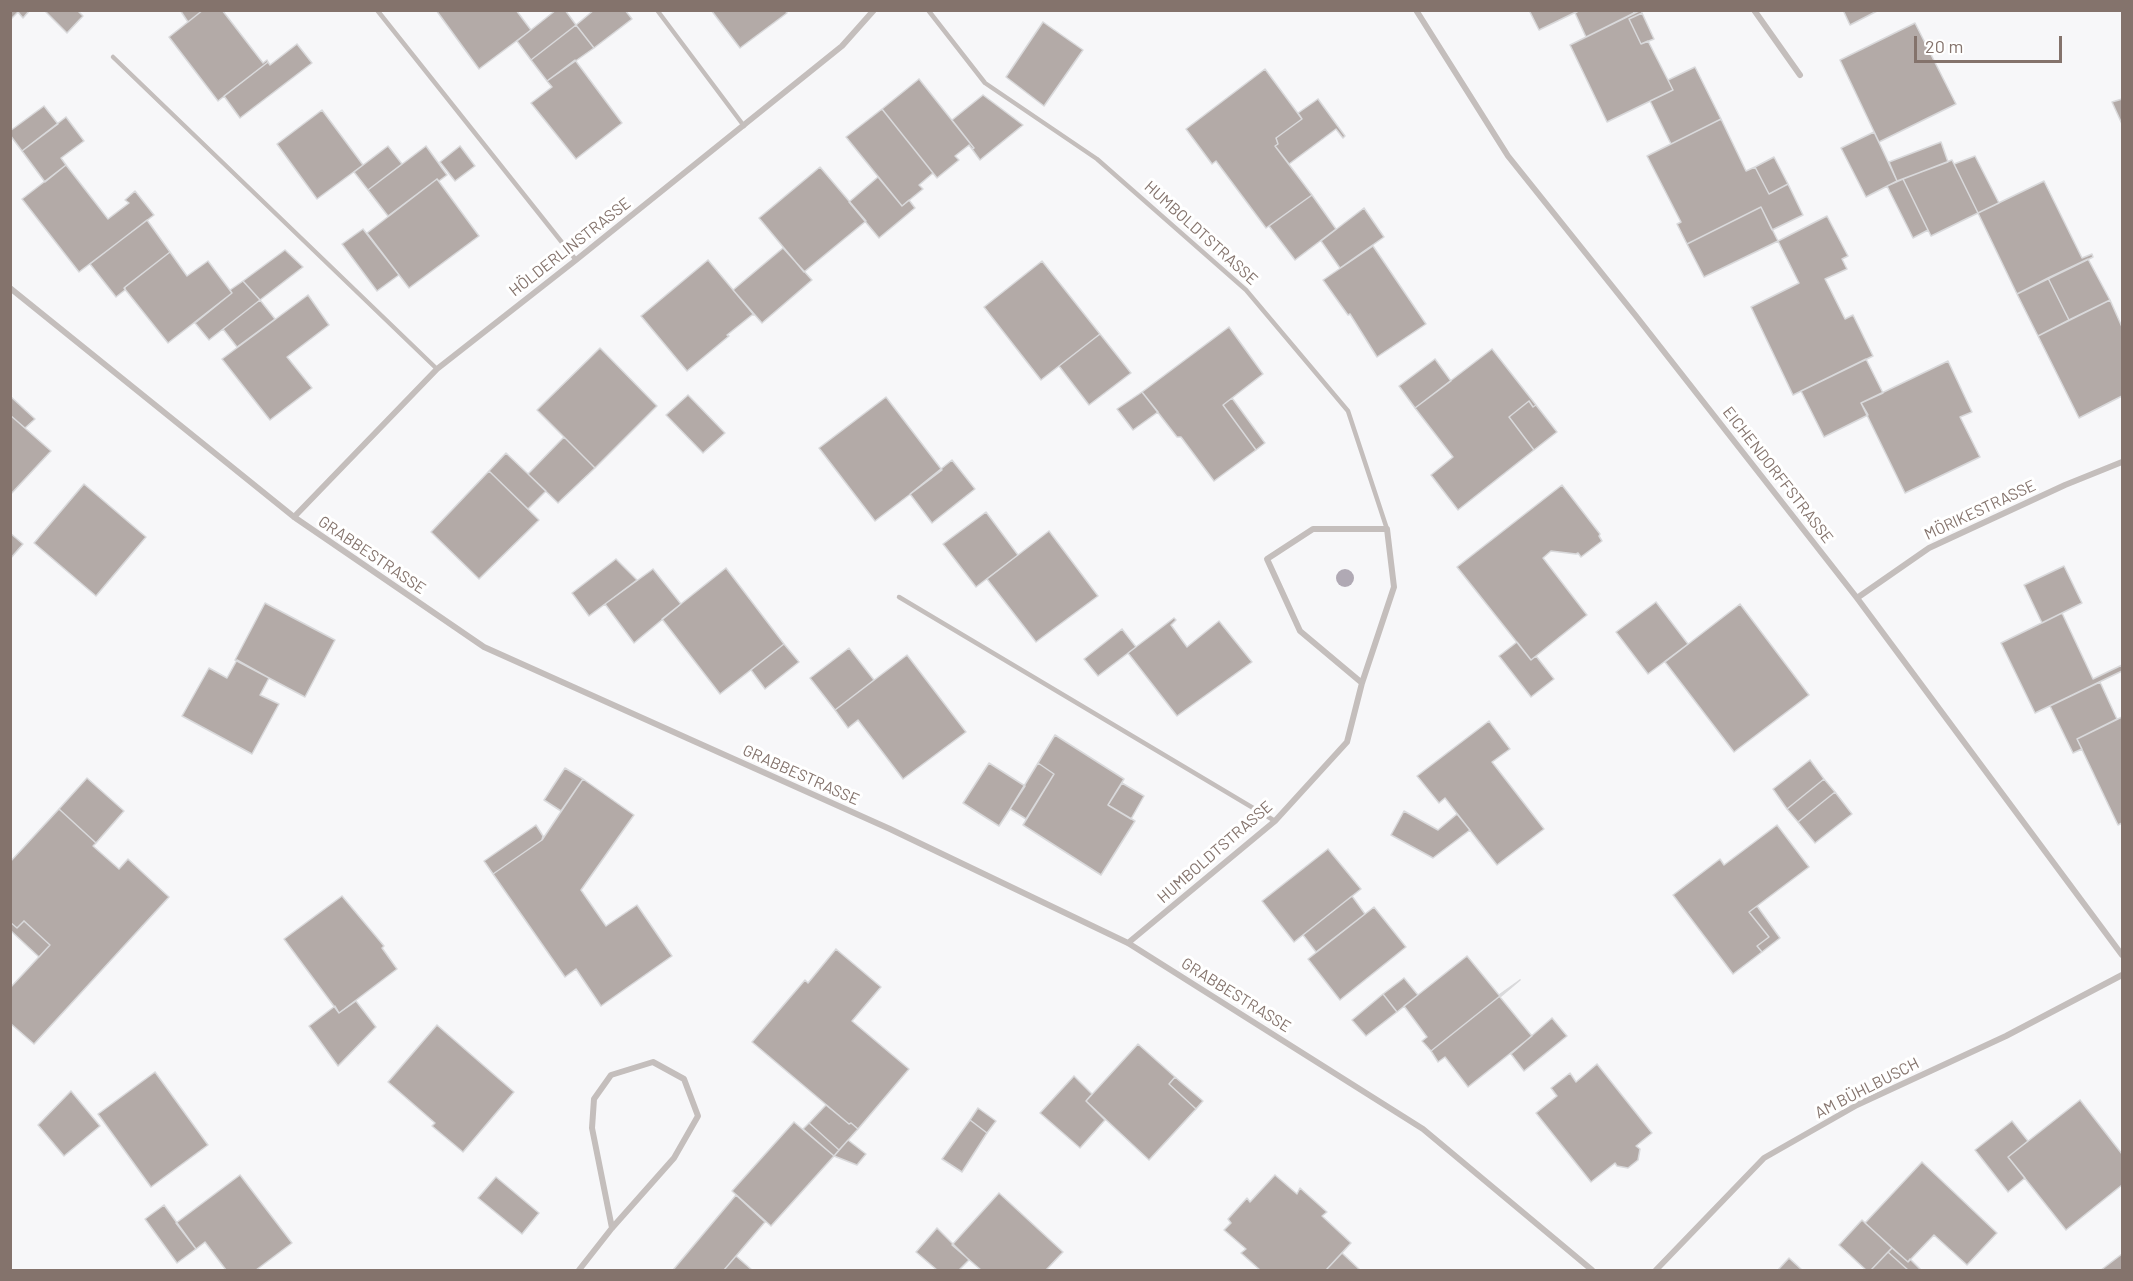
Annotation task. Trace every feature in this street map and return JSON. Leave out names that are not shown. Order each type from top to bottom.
[{"type":"street","name":"HÖLDERLINSTRASSE","points":[[294,518],[437,369],[842,46],[874,10]]},
{"type":"street","name":"EICHENDORFFSTRASSE","points":[[1416,10],[1508,156],[1857,598],[2122,955]]},
{"type":"street","points":[[1754,10],[1800,75]]},
{"type":"street","name":"GRABBESTRASSE","points":[[10,288],[294,518],[484,647],[890,829],[1128,943],[1423,1129],[1592,1270]]},
{"type":"street","name":"MÖRIKESTRASSE","points":[[1857,598],[1929,548],[2065,485],[2122,462]]},
{"type":"street","points":[[1362,683],[1300,631],[1267,559],[1313,529],[1387,529]]},
{"type":"street","name":"HUMBOLDTSTRASSE","points":[[1128,943],[1275,821],[1347,742],[1362,683],[1394,587],[1387,529]]},
{"type":"street","name":"AM BÜHLBUSCH","points":[[1656,1270],[1764,1158],[1857,1105],[2006,1036],[2122,975]]},
{"type":"street","points":[[579,1270],[612,1228],[674,1158],[698,1116],[684,1079],[653,1062],[611,1075],[594,1099],[592,1128],[612,1228]]},
{"type":"lane","points":[[377,10],[576,260]]},
{"type":"lane","points":[[657,10],[744,126]]},
{"type":"lane","name":"HUMBOLDTSTRASSE","points":[[928,10],[985,83],[1097,159],[1246,290],[1348,411],[1387,529]]},
{"type":"lane","points":[[113,57],[437,369]]},
{"type":"lane","points":[[899,597],[1275,821]]},
{"type":"building","points":[[10,10],[30,10],[23,18],[18,12],[10,20]]},
{"type":"building","points":[[44,10],[77,10],[83,16],[67,33]]},
{"type":"building","points":[[180,10],[203,10],[188,22]]},
{"type":"building","points":[[203,10],[222,10],[263,63],[267,60],[268,62],[218,101],[169,37]]},
{"type":"building","points":[[436,10],[516,10],[531,30],[479,69]]},
{"type":"building","points":[[556,10],[565,10],[576,25],[531,60],[517,41]]},
{"type":"building","points":[[594,10],[625,10],[632,19],[594,48],[576,25]]},
{"type":"building","points":[[711,10],[785,10],[787,13],[740,48]]},
{"type":"building","points":[[1529,10],[1580,10],[1539,30]]},
{"type":"building","points":[[1580,10],[1633,10],[1634,13],[1586,37],[1575,13]]},
{"type":"building","points":[[1641,10],[1642,13],[1629,19],[1641,44],[1648,41],[1673,90],[1607,122],[1570,45]]},
{"type":"building","points":[[1843,10],[1879,10],[1850,25]]},
{"type":"building","points":[[1642,13],[1654,39],[1641,44],[1629,19]]},
{"type":"building","points":[[1043,22],[1083,50],[1044,106],[1006,77]]},
{"type":"building","points":[[1915,23],[1956,104],[1879,142],[1840,60]]},
{"type":"building","points":[[576,25],[594,48],[547,81],[531,60]]},
{"type":"building","points":[[297,44],[312,63],[240,118],[224,96],[268,62],[270,65]]},
{"type":"building","points":[[575,60],[622,123],[576,159],[531,103],[552,87],[547,81]]},
{"type":"building","points":[[1695,67],[1721,119],[1671,144],[1650,101],[1673,90],[1668,80]]},
{"type":"building","points":[[1265,69],[1302,119],[1276,138],[1278,144],[1275,146],[1312,195],[1266,228],[1216,161],[1212,164],[1186,129]]},
{"type":"building","points":[[919,79],[974,148],[972,149],[969,145],[955,156],[959,160],[937,178],[882,109]]},
{"type":"building","points":[[983,95],[1023,125],[980,160],[972,149],[974,148],[952,120]]},
{"type":"building","points":[[1318,99],[1345,136],[1343,138],[1336,129],[1289,164],[1275,146],[1278,144],[1276,138],[1302,119],[1298,113]]},
{"type":"building","points":[[2122,99],[2122,124],[2112,102]]},
{"type":"building","points":[[44,106],[58,124],[22,151],[10,135],[10,131]]},
{"type":"building","points":[[882,109],[933,173],[919,185],[923,189],[902,206],[846,137]]},
{"type":"building","points":[[322,110],[363,165],[317,199],[277,144]]},
{"type":"building","points":[[66,117],[84,141],[61,158],[66,165],[45,182],[22,151]]},
{"type":"building","points":[[1721,119],[1746,171],[1755,167],[1769,194],[1788,184],[1803,215],[1772,230],[1761,207],[1687,244],[1677,224],[1681,222],[1647,156]]},
{"type":"building","points":[[1874,132],[1897,181],[1866,197],[1841,148]]},
{"type":"building","points":[[1941,142],[1948,162],[1897,181],[1889,162]]},
{"type":"building","points":[[388,146],[402,164],[368,190],[354,172]]},
{"type":"building","points":[[426,146],[447,175],[439,181],[437,179],[388,216],[368,190]]},
{"type":"building","points":[[460,146],[475,166],[455,181],[440,162]]},
{"type":"building","points":[[1975,156],[1999,203],[1978,213],[1954,164]]},
{"type":"building","points":[[1774,157],[1788,184],[1769,194],[1755,167]]},
{"type":"building","points":[[1952,160],[1978,213],[1931,236],[1903,179]]},
{"type":"building","points":[[66,165],[108,219],[129,203],[125,200],[135,191],[154,215],[79,272],[22,199]]},
{"type":"building","points":[[820,167],[866,221],[804,272],[759,218]]},
{"type":"building","points":[[878,177],[902,206],[909,200],[915,208],[879,238],[849,202]]},
{"type":"building","points":[[437,179],[479,236],[409,288],[367,233]]},
{"type":"building","points":[[1903,179],[1928,230],[1913,238],[1887,186]]},
{"type":"building","points":[[2044,181],[2082,258],[2092,254],[2093,257],[2017,294],[1978,213]]},
{"type":"building","points":[[1312,195],[1336,229],[1295,260],[1269,226]]},
{"type":"building","points":[[1761,207],[1778,241],[1704,277],[1687,244]]},
{"type":"building","points":[[1364,208],[1384,237],[1340,268],[1321,241]]},
{"type":"building","points":[[1827,216],[1848,256],[1842,259],[1847,269],[1825,279],[1845,319],[1853,315],[1873,356],[1793,395],[1751,307],[1799,283],[1778,241]]},
{"type":"building","points":[[147,220],[170,252],[125,287],[125,290],[116,297],[90,264]]},
{"type":"building","points":[[363,229],[399,275],[377,291],[342,244]]},
{"type":"building","points":[[1373,246],[1426,324],[1377,357],[1350,314],[1348,315],[1323,280]]},
{"type":"building","points":[[783,248],[812,280],[762,323],[733,290]]},
{"type":"building","points":[[285,250],[303,267],[260,300],[243,281]]},
{"type":"building","points":[[170,252],[187,276],[208,261],[232,293],[168,343],[124,288]]},
{"type":"building","points":[[2088,259],[2110,300],[2069,320],[2048,278]]},
{"type":"building","points":[[708,260],[754,315],[727,335],[729,336],[687,371],[641,316]]},
{"type":"building","points":[[1042,261],[1100,334],[1041,380],[984,307]]},
{"type":"building","points":[[2048,278],[2069,320],[2038,336],[2017,294]]},
{"type":"building","points":[[243,281],[260,300],[209,340],[195,323]]},
{"type":"building","points":[[308,295],[329,325],[287,357],[312,388],[270,420],[222,359]]},
{"type":"building","points":[[260,300],[275,319],[237,347],[223,329]]},
{"type":"building","points":[[2110,300],[2122,327],[2122,396],[2079,418],[2038,336]]},
{"type":"building","points":[[1229,327],[1263,374],[1223,405],[1256,450],[1214,481],[1181,437],[1177,437],[1142,392]]},
{"type":"building","points":[[1100,334],[1131,373],[1089,405],[1059,366]]},
{"type":"building","points":[[600,348],[657,406],[595,468],[537,410]]},
{"type":"building","points":[[1492,349],[1536,405],[1533,407],[1529,401],[1509,417],[1534,450],[1458,510],[1431,475],[1453,457],[1415,408]]},
{"type":"building","points":[[1435,359],[1451,381],[1415,408],[1399,386]]},
{"type":"building","points":[[1866,359],[1883,393],[1861,403],[1868,415],[1824,437],[1801,391]]},
{"type":"building","points":[[1948,361],[1972,412],[1960,417],[1980,457],[1905,493],[1861,403]]},
{"type":"building","points":[[1142,392],[1158,412],[1133,430],[1117,409]]},
{"type":"building","points":[[688,395],[725,433],[703,453],[666,415]]},
{"type":"building","points":[[10,396],[35,419],[25,428],[10,415]]},
{"type":"building","points":[[886,397],[942,470],[875,521],[819,448]]},
{"type":"building","points":[[1232,398],[1265,443],[1256,450],[1223,405]]},
{"type":"building","points":[[1529,401],[1533,407],[1536,405],[1557,432],[1534,450],[1509,417]]},
{"type":"building","points":[[10,415],[51,451],[10,495]]},
{"type":"building","points":[[564,437],[595,468],[558,503],[528,474]]},
{"type":"building","points":[[506,453],[546,491],[528,509],[489,471]]},
{"type":"building","points":[[952,460],[975,489],[932,523],[910,494]]},
{"type":"building","points":[[489,471],[539,520],[479,579],[431,532]]},
{"type":"building","points":[[84,484],[146,537],[96,596],[34,543]]},
{"type":"building","points":[[1562,485],[1600,534],[1602,541],[1581,557],[1578,553],[1551,551],[1543,558],[1587,615],[1531,660],[1457,567]]},
{"type":"building","points":[[986,512],[1018,555],[976,587],[943,544]]},
{"type":"building","points":[[1049,531],[1098,596],[1036,642],[987,579]]},
{"type":"building","points":[[10,533],[23,544],[10,559]]},
{"type":"building","points":[[616,559],[637,580],[589,616],[572,593]]},
{"type":"building","points":[[2064,566],[2082,603],[2042,623],[2024,585]]},
{"type":"building","points":[[726,568],[784,644],[720,694],[662,619]]},
{"type":"building","points":[[653,569],[681,604],[634,643],[605,604]]},
{"type":"building","points":[[1656,602],[1688,644],[1648,674],[1616,632]]},
{"type":"building","points":[[265,603],[335,640],[305,697],[235,660]]},
{"type":"building","points":[[1740,604],[1809,695],[1734,752],[1665,662]]},
{"type":"building","points":[[2062,613],[2093,679],[2122,665],[2122,671],[2035,713],[2001,643]]},
{"type":"building","points":[[1174,618],[1176,620],[1171,625],[1187,647],[1219,621],[1252,662],[1177,716],[1128,653]]},
{"type":"building","points":[[1122,629],[1136,647],[1098,676],[1084,659]]},
{"type":"building","points":[[1517,642],[1531,660],[1536,656],[1554,679],[1531,697],[1499,656]]},
{"type":"building","points":[[784,644],[799,662],[765,689],[751,670]]},
{"type":"building","points":[[849,648],[874,680],[835,710],[810,678]]},
{"type":"building","points":[[907,655],[966,732],[903,779],[858,720],[848,728],[835,710]]},
{"type":"building","points":[[237,660],[269,678],[260,695],[279,704],[252,754],[182,716],[209,668],[227,678]]},
{"type":"building","points":[[2100,682],[2117,719],[2077,739],[2082,749],[2073,753],[2050,706]]},
{"type":"building","points":[[2122,717],[2122,823],[2118,825],[2077,739]]},
{"type":"building","points":[[1489,721],[1510,749],[1492,762],[1544,829],[1497,865],[1445,798],[1439,803],[1417,776]]},
{"type":"building","points":[[1055,735],[1124,779],[1108,805],[1135,821],[1101,875],[1023,825],[1054,774],[1038,763]]},
{"type":"building","points":[[1810,760],[1824,779],[1787,809],[1773,789]]},
{"type":"building","points":[[989,763],[1025,786],[999,826],[963,803]]},
{"type":"building","points":[[1038,763],[1054,774],[1026,819],[1010,809]]},
{"type":"building","points":[[565,768],[583,779],[561,811],[544,800]]},
{"type":"building","points":[[87,778],[124,811],[96,843],[59,809]]},
{"type":"building","points":[[583,779],[634,815],[581,890],[606,926],[637,905],[672,956],[601,1006],[576,969],[565,977],[493,874],[542,840]]},
{"type":"building","points":[[1824,779],[1835,792],[1798,822],[1787,809]]},
{"type":"building","points":[[1122,783],[1144,796],[1131,819],[1108,805]]},
{"type":"building","points":[[1835,792],[1852,814],[1815,843],[1798,822]]},
{"type":"building","points":[[59,809],[96,843],[93,846],[119,869],[128,859],[169,897],[34,1044],[10,1023],[10,988],[50,945],[24,921],[17,928],[10,922],[10,862]]},
{"type":"building","points":[[1404,811],[1438,830],[1457,814],[1470,830],[1433,858],[1391,835]]},
{"type":"building","points":[[536,825],[543,836],[542,840],[493,874],[484,861]]},
{"type":"building","points":[[1777,825],[1809,867],[1749,912],[1769,937],[1757,946],[1762,952],[1733,974],[1673,895],[1720,859],[1724,865]]},
{"type":"building","points":[[1328,849],[1361,889],[1294,942],[1262,901]]},
{"type":"building","points":[[342,896],[384,946],[382,948],[397,969],[339,1013],[284,939]]},
{"type":"building","points":[[1352,896],[1365,914],[1316,952],[1303,935]]},
{"type":"building","points":[[1757,906],[1780,938],[1762,952],[1757,946],[1769,937],[1749,912]]},
{"type":"building","points":[[1374,907],[1406,947],[1340,1000],[1308,959]]},
{"type":"building","points":[[24,921],[50,945],[39,957],[10,930],[10,922],[17,928]]},
{"type":"building","points":[[836,949],[881,987],[852,1021],[909,1069],[858,1129],[851,1123],[849,1124],[752,1042],[805,980],[808,983]]},
{"type":"building","points":[[1467,956],[1499,995],[1520,980],[1431,1051],[1422,1041],[1427,1037],[1404,1006]]},
{"type":"building","points":[[1404,978],[1418,995],[1397,1012],[1383,994]]},
{"type":"building","points":[[1520,980],[1500,997],[1532,1036],[1468,1087],[1445,1057],[1438,1062],[1431,1051]]},
{"type":"building","points":[[1383,994],[1397,1012],[1366,1036],[1352,1020]]},
{"type":"building","points":[[356,1001],[376,1027],[338,1066],[309,1026],[335,1006],[339,1013]]},
{"type":"building","points":[[1552,1018],[1567,1036],[1524,1071],[1511,1054]]},
{"type":"building","points":[[437,1025],[514,1092],[463,1152],[432,1126],[435,1123],[388,1082]]},
{"type":"building","points":[[1138,1044],[1175,1077],[1169,1084],[1196,1109],[1149,1160],[1086,1101]]},
{"type":"building","points":[[1597,1064],[1652,1133],[1636,1146],[1640,1149],[1638,1160],[1628,1168],[1617,1166],[1615,1163],[1591,1182],[1536,1113],[1557,1096],[1551,1088],[1570,1073],[1576,1082]]},
{"type":"building","points":[[155,1072],[208,1145],[151,1187],[98,1114]]},
{"type":"building","points":[[1074,1076],[1092,1094],[1086,1101],[1105,1120],[1080,1148],[1040,1113]]},
{"type":"building","points":[[1175,1077],[1203,1101],[1196,1109],[1169,1084]]},
{"type":"building","points":[[71,1091],[100,1126],[64,1156],[38,1125]]},
{"type":"building","points":[[2080,1100],[2122,1154],[2122,1185],[2066,1230],[2008,1157]]},
{"type":"building","points":[[826,1105],[858,1129],[839,1150],[809,1123]]},
{"type":"building","points":[[978,1108],[996,1121],[987,1133],[970,1120]]},
{"type":"building","points":[[970,1120],[987,1133],[962,1172],[942,1159]]},
{"type":"building","points":[[2012,1121],[2028,1141],[2008,1157],[2025,1178],[2008,1192],[1975,1150]]},
{"type":"building","points":[[794,1122],[834,1156],[771,1226],[732,1191]]},
{"type":"building","points":[[809,1123],[839,1150],[834,1156],[803,1129]]},
{"type":"building","points":[[848,1140],[866,1154],[857,1165],[834,1156]]},
{"type":"building","points":[[1922,1162],[1997,1233],[1967,1265],[1934,1235],[1908,1262],[1865,1223]]},
{"type":"building","points":[[240,1175],[292,1243],[256,1270],[226,1270],[205,1242],[196,1249],[176,1223]]},
{"type":"building","points":[[1275,1175],[1297,1194],[1300,1188],[1327,1212],[1322,1216],[1351,1243],[1326,1270],[1260,1270],[1241,1253],[1246,1249],[1224,1230],[1231,1223],[1228,1219],[1247,1198],[1250,1202]]},
{"type":"building","points":[[496,1177],[539,1213],[522,1234],[478,1198]]},
{"type":"building","points":[[999,1193],[1063,1252],[1046,1270],[981,1270],[952,1245]]},
{"type":"building","points":[[736,1195],[765,1222],[724,1270],[673,1270]]},
{"type":"building","points":[[164,1205],[196,1249],[177,1263],[145,1219]]},
{"type":"building","points":[[1862,1220],[1892,1248],[1871,1270],[1866,1270],[1839,1245]]},
{"type":"building","points":[[937,1228],[969,1260],[959,1270],[937,1270],[916,1252]]},
{"type":"building","points":[[1892,1248],[1908,1262],[1910,1259],[1921,1270],[1908,1270],[1888,1252]]},
{"type":"building","points":[[1888,1252],[1908,1270],[1871,1270]]},
{"type":"building","points":[[1342,1253],[1360,1270],[1326,1270]]},
{"type":"building","points":[[2122,1254],[2122,1270],[2101,1270]]},
{"type":"building","points":[[736,1256],[752,1270],[724,1270]]},
{"type":"building","points":[[1789,1258],[1802,1270],[1778,1270]]}]
